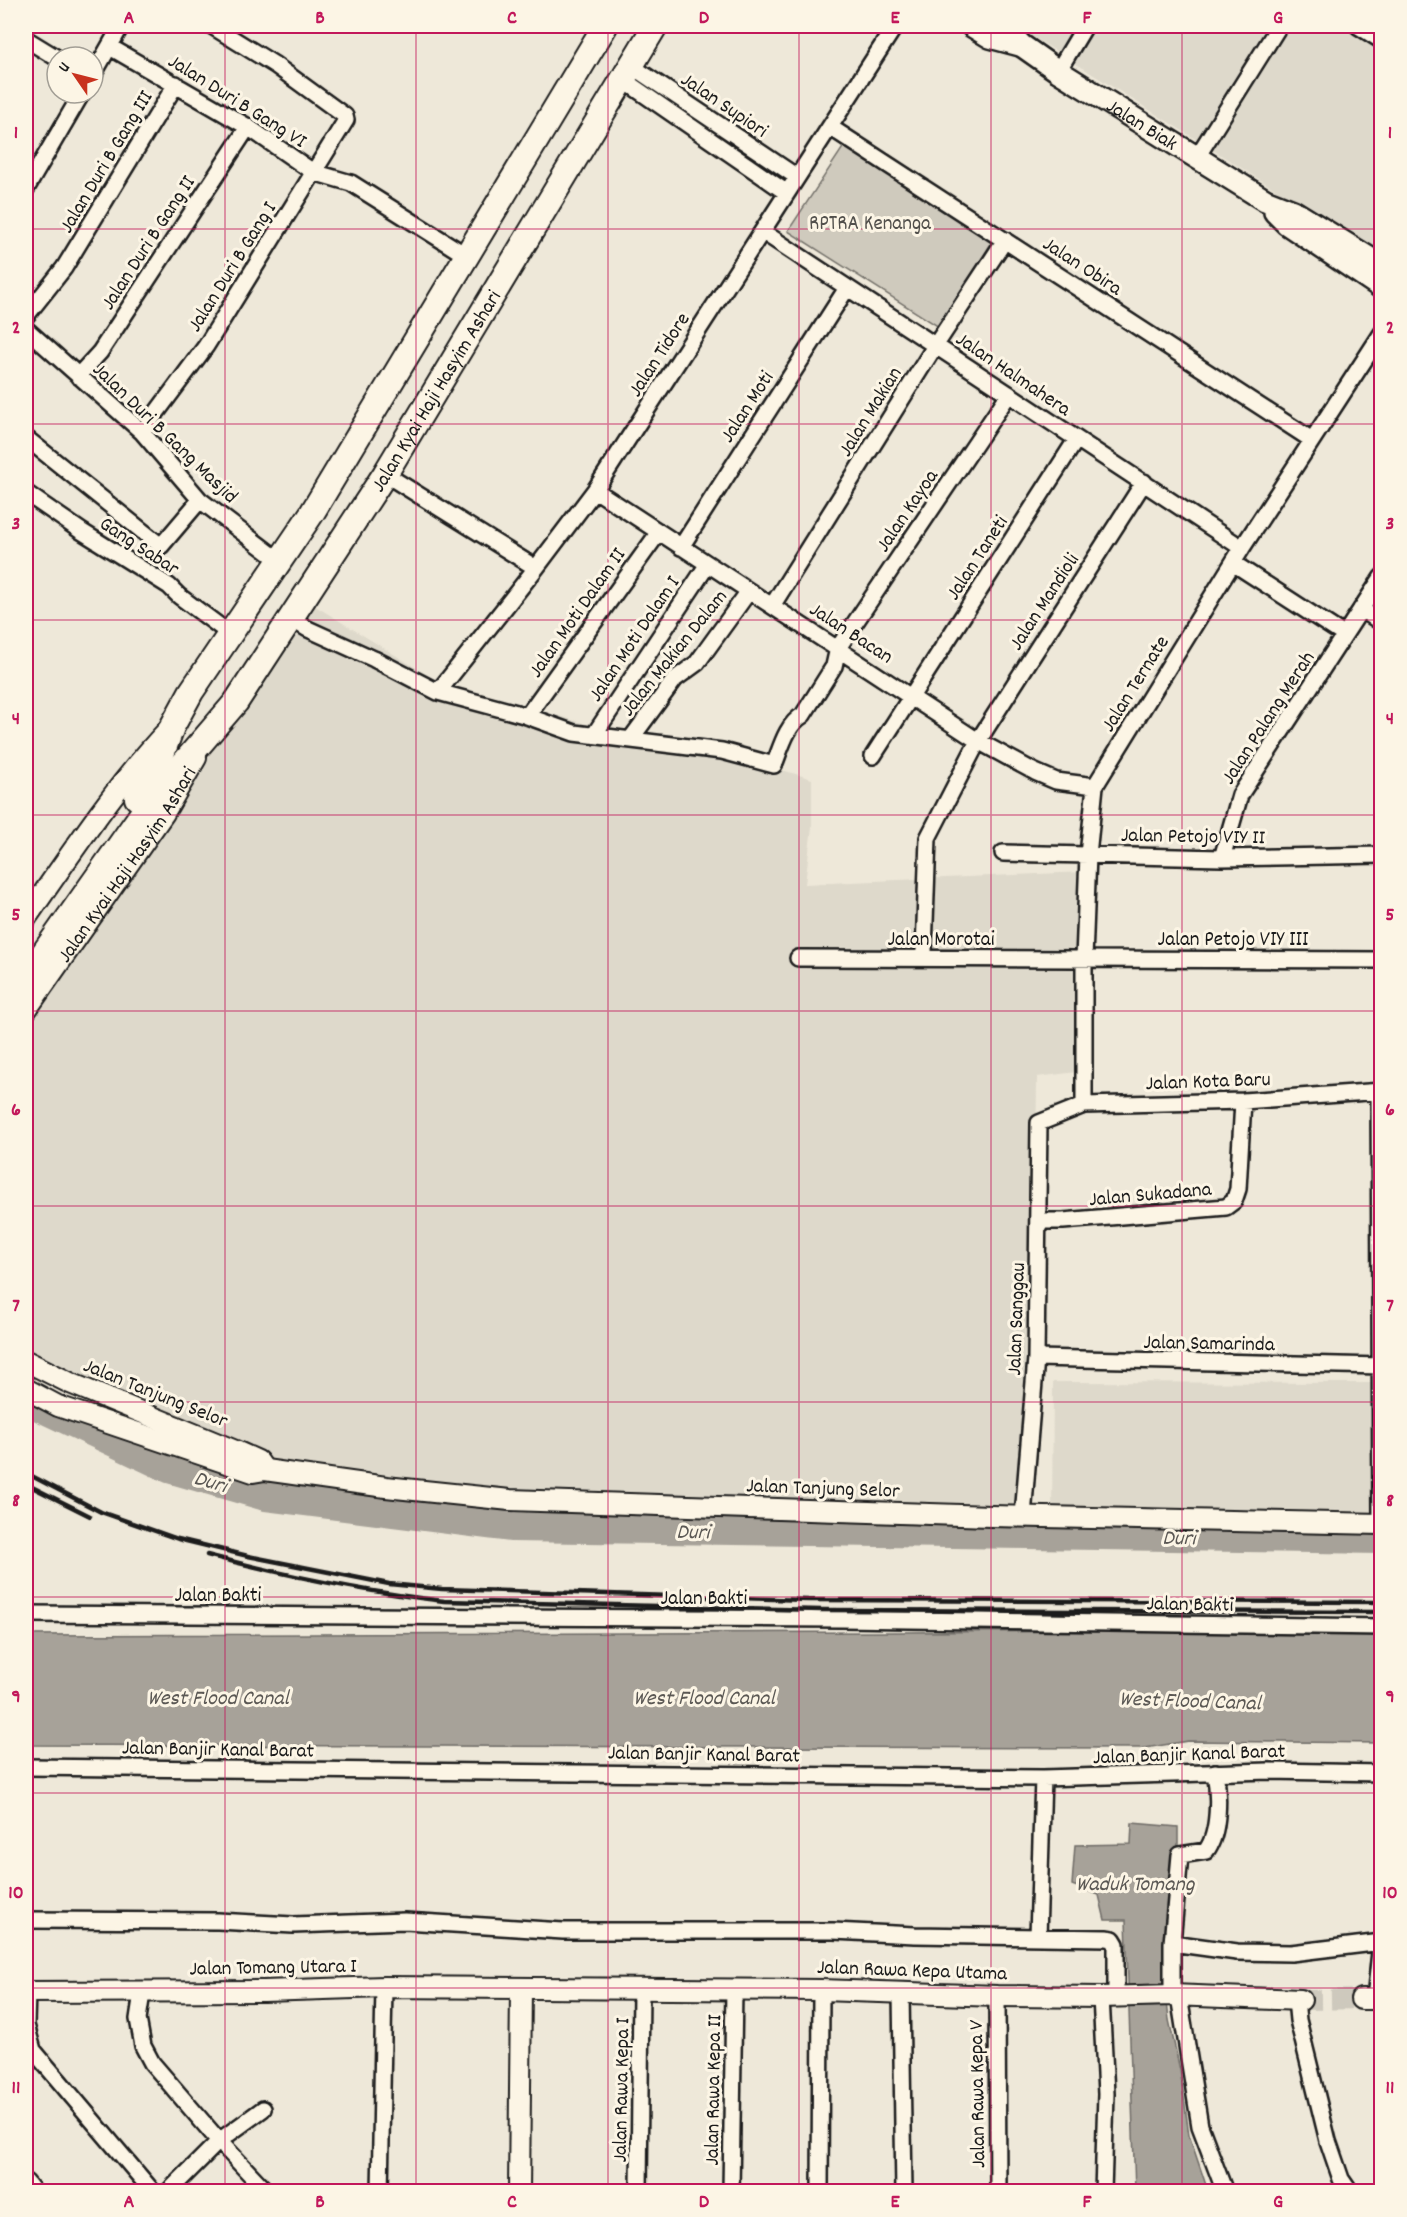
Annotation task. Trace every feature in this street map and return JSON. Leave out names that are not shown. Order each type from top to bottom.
[{"type":"main road","name":"Jalan Kyai Haji Hasyim Ashari","points":[[26,978],[145,799],[172,727],[191,692],[280,561],[369,420],[605,26]]},
{"type":"main road","name":"Jalan Kyai Haji Hasyim Ashari","points":[[26,954],[145,799],[201,745],[236,702],[385,474],[655,26]]},
{"type":"main road","name":"Jalan Biak","points":[[972,26],[990,37],[1021,45]]},
{"type":"main road","name":"Jalan Biak","points":[[1003,26],[1021,45],[1058,71],[1264,200],[1293,212],[1382,266]]},
{"type":"main road","name":"Jalan Biak","points":[[1264,200],[1287,224],[1382,288]]},
{"type":"street","points":[[105,55],[121,26]]},
{"type":"street","name":"Jalan Duri B Gang I","points":[[142,432],[206,346],[345,123],[345,116],[275,65],[212,26]]},
{"type":"street","name":"Jalan Tidore","points":[[438,692],[595,490],[895,26]]},
{"type":"street","points":[[1058,71],[1084,26]]},
{"type":"street","points":[[1197,157],[1279,26]]},
{"type":"street","points":[[1358,26],[1380,37]]},
{"type":"street","points":[[26,39],[45,51]]},
{"type":"street","name":"Jalan Duri B Gang VI","points":[[110,47],[248,127],[313,172],[351,183],[467,256]]},
{"type":"street","name":"Jalan Supiori","points":[[626,72],[797,177]]},
{"type":"street","name":"Jalan Supiori","points":[[626,72],[787,193]]},
{"type":"street","name":"Jalan Duri B Gang III","points":[[26,316],[64,268],[176,84]]},
{"type":"street","points":[[26,189],[75,105]]},
{"type":"street","name":"Jalan Duri B Gang II","points":[[78,376],[100,352],[248,127]]},
{"type":"street","name":"Jalan Obira","points":[[830,127],[1312,440]]},
{"type":"street","name":"Jalan Halmahera","points":[[763,232],[1242,548]]},
{"type":"street","name":"Jalan Makian","points":[[772,606],[935,346],[1005,240]]},
{"type":"street","name":"Jalan Moti","points":[[681,547],[846,288]]},
{"type":"street","name":"Jalan Duri B Gang Masjid","points":[[26,329],[142,432],[200,500],[280,561]]},
{"type":"street","name":"Jalan Ternate","points":[[1084,1105],[1084,959],[1088,855],[1095,786],[1233,562],[1382,333]]},
{"type":"street","name":"Jalan Kayoa","points":[[630,740],[722,751],[774,765],[783,740],[795,720],[803,715],[834,666],[838,648],[1009,394]]},
{"type":"street","points":[[26,438],[160,546],[200,500]]},
{"type":"street","name":"Jalan Taneti","points":[[873,756],[1076,440]]},
{"type":"street","points":[[385,474],[536,568]]},
{"type":"street","name":"Jalan Mandioli","points":[[924,951],[928,838],[978,741],[1144,482]]},
{"type":"street","name":"Jalan Bacan","points":[[595,490],[978,741],[1056,781],[1095,786]]},
{"type":"street","name":"Gang Sabar","points":[[26,494],[169,586],[230,634]]},
{"type":"street","name":"Jalan Moti Dalam II","points":[[527,716],[659,532]]},
{"type":"street","points":[[1233,562],[1344,635]]},
{"type":"street","name":"Jalan Moti Dalam I","points":[[594,735],[708,564]]},
{"type":"street","name":"Jalan Palang Merah","points":[[1222,858],[1240,795],[1382,577]]},
{"type":"street","name":"Jalan Makian Dalam","points":[[630,740],[675,679],[697,663],[749,591]]},
{"type":"street","points":[[1361,609],[1382,622]]},
{"type":"street","points":[[290,618],[438,692],[527,716],[574,733],[630,740]]},
{"type":"street","name":"Jalan Kyai Haji Hasyim Ashari","points":[[26,918],[116,792],[147,752],[172,727]]},
{"type":"street","name":"Jalan Kyai Haji Hasyim Ashari","points":[[26,1010],[170,803],[192,768],[201,745]]},
{"type":"street","name":"Jalan Petojo VIY II","points":[[1003,853],[1222,858],[1382,855]]},
{"type":"street","name":"Jalan Morotai","points":[[798,958],[1084,959]]},
{"type":"street","name":"Jalan Petojo VIY III","points":[[1084,959],[1382,960]]},
{"type":"street","points":[[1380,1091],[1381,1524]]},
{"type":"street","name":"Jalan Kota Baru","points":[[1039,1123],[1084,1105],[1243,1101],[1380,1091]]},
{"type":"street","name":"Jalan Sukadana","points":[[1039,1221],[1226,1208],[1234,1201],[1238,1189],[1243,1101]]},
{"type":"street","name":"Jalan Sanggau","points":[[1023,1516],[1036,1358],[1039,1123]]},
{"type":"street","name":"Jalan Samarinda","points":[[1036,1358],[1380,1366]]},
{"type":"street","name":"Jalan Tanjung Selor","points":[[26,1360],[70,1383],[258,1461],[265,1470]]},
{"type":"street","name":"Jalan Tanjung Selor","points":[[26,1389],[58,1406],[253,1472],[265,1470],[386,1487],[510,1500],[1023,1516],[1381,1524]]},
{"type":"street","name":"Jalan Bakti","points":[[26,1614],[831,1619],[1382,1627]]},
{"type":"street","name":"Jalan Banjir Kanal Barat","points":[[26,1767],[1043,1778],[1269,1771],[1382,1773]]},
{"type":"street","points":[[1215,1772],[1219,1795],[1212,1843],[1206,1851],[1180,1855],[1172,1943],[1173,1995],[1200,2126],[1225,2192]]},
{"type":"street","points":[[1038,1936],[1043,1778]]},
{"type":"street","points":[[26,1920],[218,1921],[293,1925],[405,1921],[563,1931],[833,1930],[915,1935],[1113,1939],[1116,1944],[1106,2094],[1103,2192]]},
{"type":"street","points":[[1172,1943],[1237,1952],[1290,1953],[1381,1942],[1372,1999]]},
{"type":"street","points":[[380,2192],[384,1987]]},
{"type":"street","name":"Jalan Tomang Utara I","points":[[26,1992],[264,1992],[384,1987],[521,1988]]},
{"type":"street","points":[[519,2192],[521,1988]]},
{"type":"street","name":"Jalan Rawa Kepa Utama","points":[[521,1988],[820,1990],[997,1996],[1173,1995],[1298,2000]]},
{"type":"street","name":"Jalan Rawa Kepa I","points":[[639,2192],[641,1989]]},
{"type":"street","name":"Jalan Rawa Kepa II","points":[[731,2192],[734,1989]]},
{"type":"street","points":[[820,1990],[820,2192]]},
{"type":"street","points":[[26,1992],[26,2025],[33,2050],[153,2192]]},
{"type":"street","points":[[142,1993],[138,2019],[143,2046],[153,2063],[219,2142],[267,2192]]},
{"type":"street","points":[[902,1993],[904,2192]]},
{"type":"street","name":"Jalan Rawa Kepa V","points":[[997,1996],[998,2192]]},
{"type":"street","points":[[1298,2000],[1298,2020],[1328,2141],[1341,2179],[1350,2192]]},
{"type":"street","points":[[168,2192],[219,2142],[263,2109]]},
{"type":"street","points":[[26,2182],[34,2192]]},
{"type":"shaded area","points":[[1016,26],[1381,26],[1381,256]]},
{"type":"shaded area","points":[[307,601],[452,690],[532,708],[589,725],[676,738],[812,779],[812,827],[805,884],[1084,872],[1084,1071],[1037,1077],[1032,1509],[386,1487],[265,1470],[26,1361],[26,1016]]},
{"type":"shaded area","points":[[1053,1382],[1381,1383],[1381,1524],[1052,1520]]},
{"type":"green space","name":"RPTRA Kenanga","points":[[846,143],[992,242],[939,327],[788,231]]},
{"type":"water","name":"West Flood Canal","points":[[1209,1631],[1381,1635],[1381,1743],[1188,1741],[1145,1748],[26,1745],[26,1635]]},
{"type":"water","name":"Waduk Tomang","points":[[1132,1823],[1178,1827],[1178,1852],[1164,1976],[1169,2020],[1180,2070],[1189,2135],[1208,2191],[1135,2191],[1126,1920],[1105,1920],[1099,1895],[1072,1885],[1075,1845],[1131,1844]]},
{"type":"waterway","name":"Duri","points":[[26,1400],[169,1468],[266,1496],[512,1527],[1382,1539]]},
{"type":"tunnel","points":[[1301,2000],[1361,1999]]},
{"type":"railway","points":[[26,1473],[101,1512],[178,1539],[248,1556],[389,1584],[442,1589],[808,1600],[1382,1602]]},
{"type":"railway","points":[[26,1484],[90,1516]]},
{"type":"railway","points":[[207,1555],[324,1582],[444,1601],[822,1610],[1382,1612]]}]
